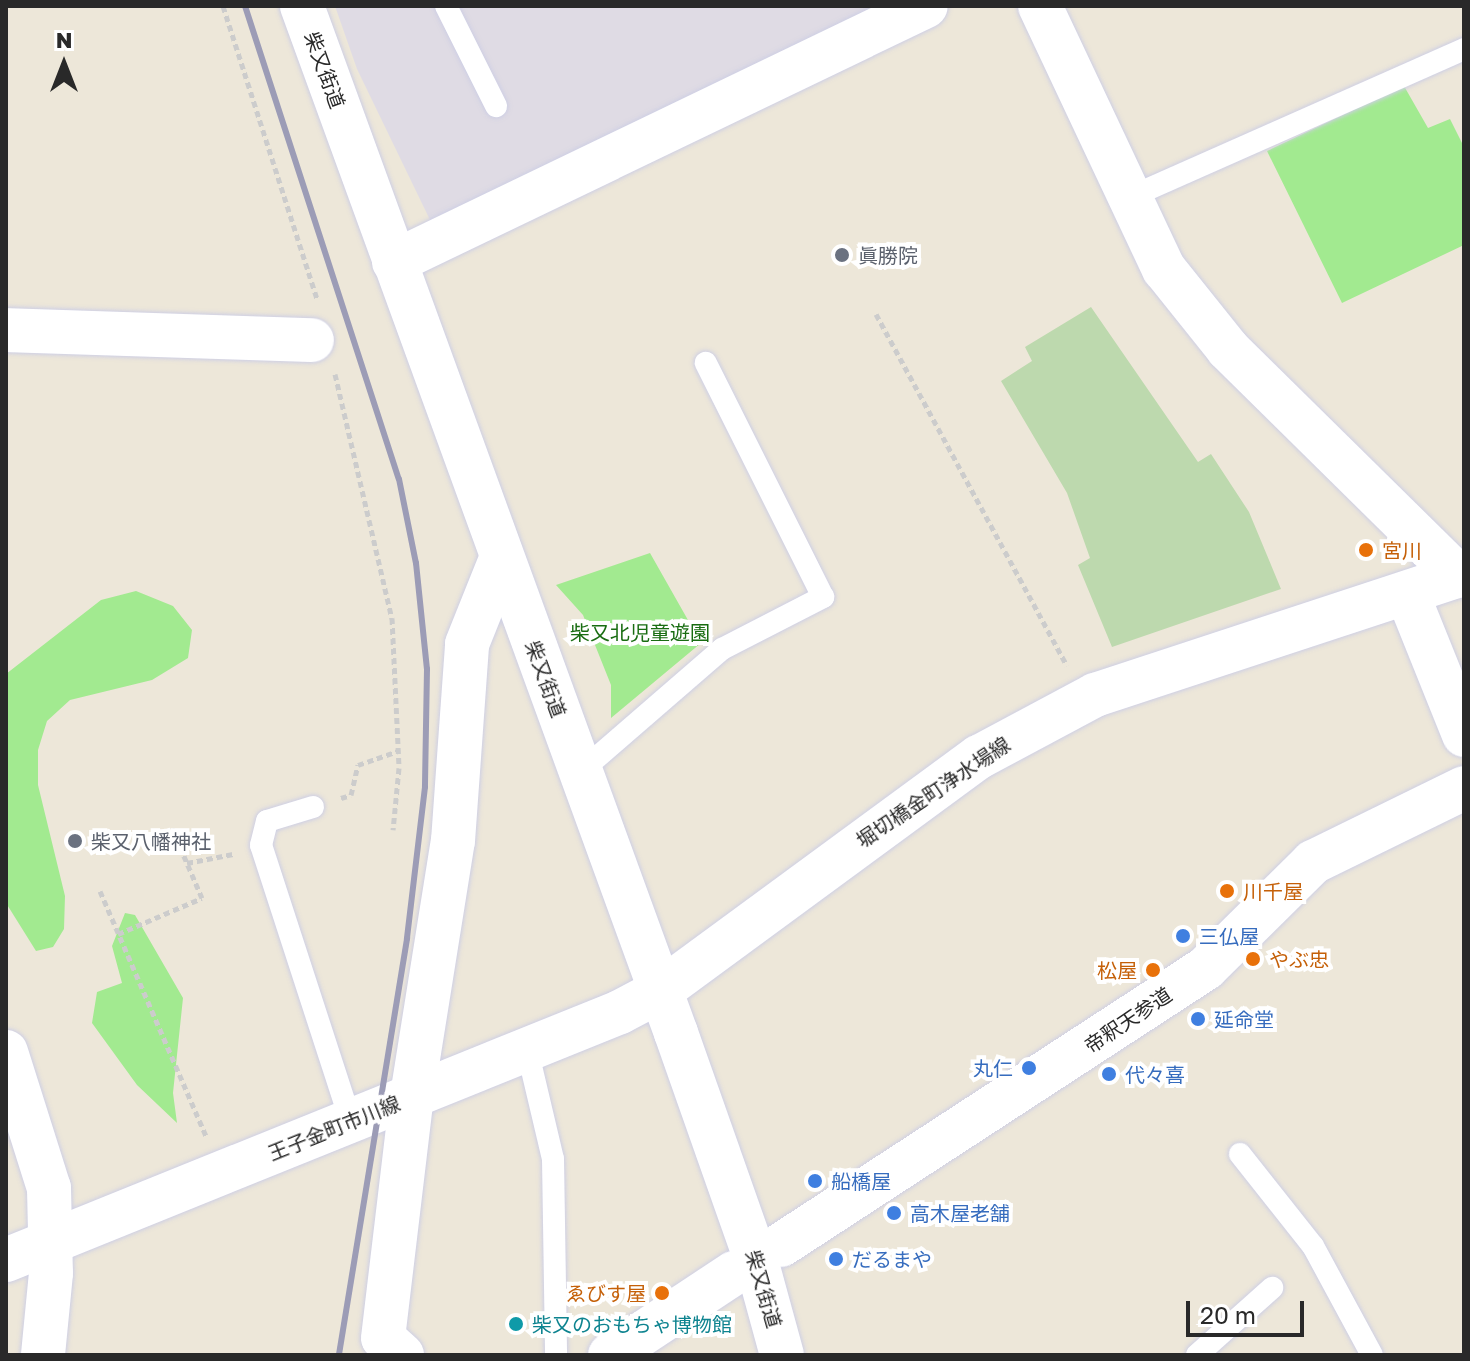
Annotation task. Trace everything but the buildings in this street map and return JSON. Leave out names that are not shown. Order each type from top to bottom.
[{"type":"street","name":"柴又街道","points":[[302,6],[756,1260],[782,1355]]},
{"type":"street","points":[[394,262],[926,6]]},
{"type":"street","points":[[1040,6],[1164,269],[1228,349],[1461,575]]},
{"type":"street","points":[[6,330],[322,338]]},
{"type":"street","points":[[402,1355],[383,1338],[412,1096],[453,841],[467,644],[501,559]]},
{"type":"street","name":"堀切橋金町浄水場線","points":[[660,991],[917,800],[1034,725],[1145,677],[1461,575]]},
{"type":"street","points":[[1407,593],[1464,735]]},
{"type":"street","name":"帝釈天参道","points":[[781,1245],[1206,968],[1313,862],[1464,788]]},
{"type":"street","name":"王子金町市川線","points":[[6,1260],[351,1122],[660,991]]},
{"type":"street","points":[[6,1052],[49,1188],[53,1241],[43,1355]]},
{"type":"street","points":[[610,1355],[734,1273]]},
{"type":"lane","points":[[446,6],[496,106]]},
{"type":"lane","points":[[1128,198],[1464,49]]},
{"type":"lane","points":[[580,772],[722,649],[823,597],[706,363]]},
{"type":"lane","points":[[313,807],[267,821],[261,845],[351,1122]]},
{"type":"lane","points":[[527,1049],[553,1159],[556,1355]]},
{"type":"lane","points":[[1240,1154],[1313,1246],[1372,1355]]},
{"type":"lane","points":[[1197,1355],[1272,1288]]},
{"type":"path","points":[[223,6],[322,338],[392,618],[398,751],[393,830]]},
{"type":"path","points":[[876,314],[1072,674]]},
{"type":"path","points":[[313,807],[351,795],[358,765],[398,751]]},
{"type":"path","points":[[118,934],[202,898],[172,828]]},
{"type":"path","points":[[187,863],[261,845]]},
{"type":"path","points":[[100,891],[212,1151]]},
{"type":"shaded area","points":[[335,6],[878,6],[431,222],[357,69]]},
{"type":"green space","points":[[1404,86],[1428,128],[1450,119],[1464,147],[1464,245],[1342,303],[1267,151]]},
{"type":"green space","points":[[1091,307],[1198,462],[1211,454],[1249,512],[1281,589],[1112,647],[1078,565],[1090,558],[1067,493],[1001,381],[1032,361],[1025,347]]},
{"type":"green space","name":"柴又北児童遊園","points":[[650,553],[701,643],[611,718],[611,685],[583,615],[556,585]]},
{"type":"green space","points":[[136,591],[173,606],[192,630],[188,658],[152,680],[70,700],[47,721],[38,750],[38,785],[65,896],[64,929],[53,947],[36,951],[6,903],[6,674],[101,600]]},
{"type":"green space","points":[[125,913],[135,915],[183,998],[173,1093],[177,1123],[137,1085],[92,1023],[97,992],[122,983],[112,946]]},
{"type":"railway","points":[[245,6],[399,479],[416,563],[427,669],[425,787],[407,939],[339,1355]]},
{"type":"place","name":"眞勝院","points":[[842,255]]},
{"type":"place","name":"宮川","points":[[1366,550]]},
{"type":"place","name":"柴又八幡神社","points":[[75,841]]},
{"type":"place","name":"川千屋","points":[[1227,891]]},
{"type":"place","name":"三仏屋","points":[[1183,936]]},
{"type":"place","name":"やぶ忠","points":[[1253,959]]},
{"type":"place","name":"松屋","points":[[1153,970]]},
{"type":"place","name":"延命堂","points":[[1198,1019]]},
{"type":"place","name":"丸仁","points":[[1029,1068]]},
{"type":"place","name":"代々喜","points":[[1109,1074]]},
{"type":"place","name":"船橋屋","points":[[815,1181]]},
{"type":"place","name":"高木屋老舗","points":[[894,1213]]},
{"type":"place","name":"だるまや","points":[[836,1259]]},
{"type":"place","name":"ゑびす屋","points":[[662,1293]]},
{"type":"place","name":"柴又のおもちゃ博物館","points":[[516,1324]]}]
